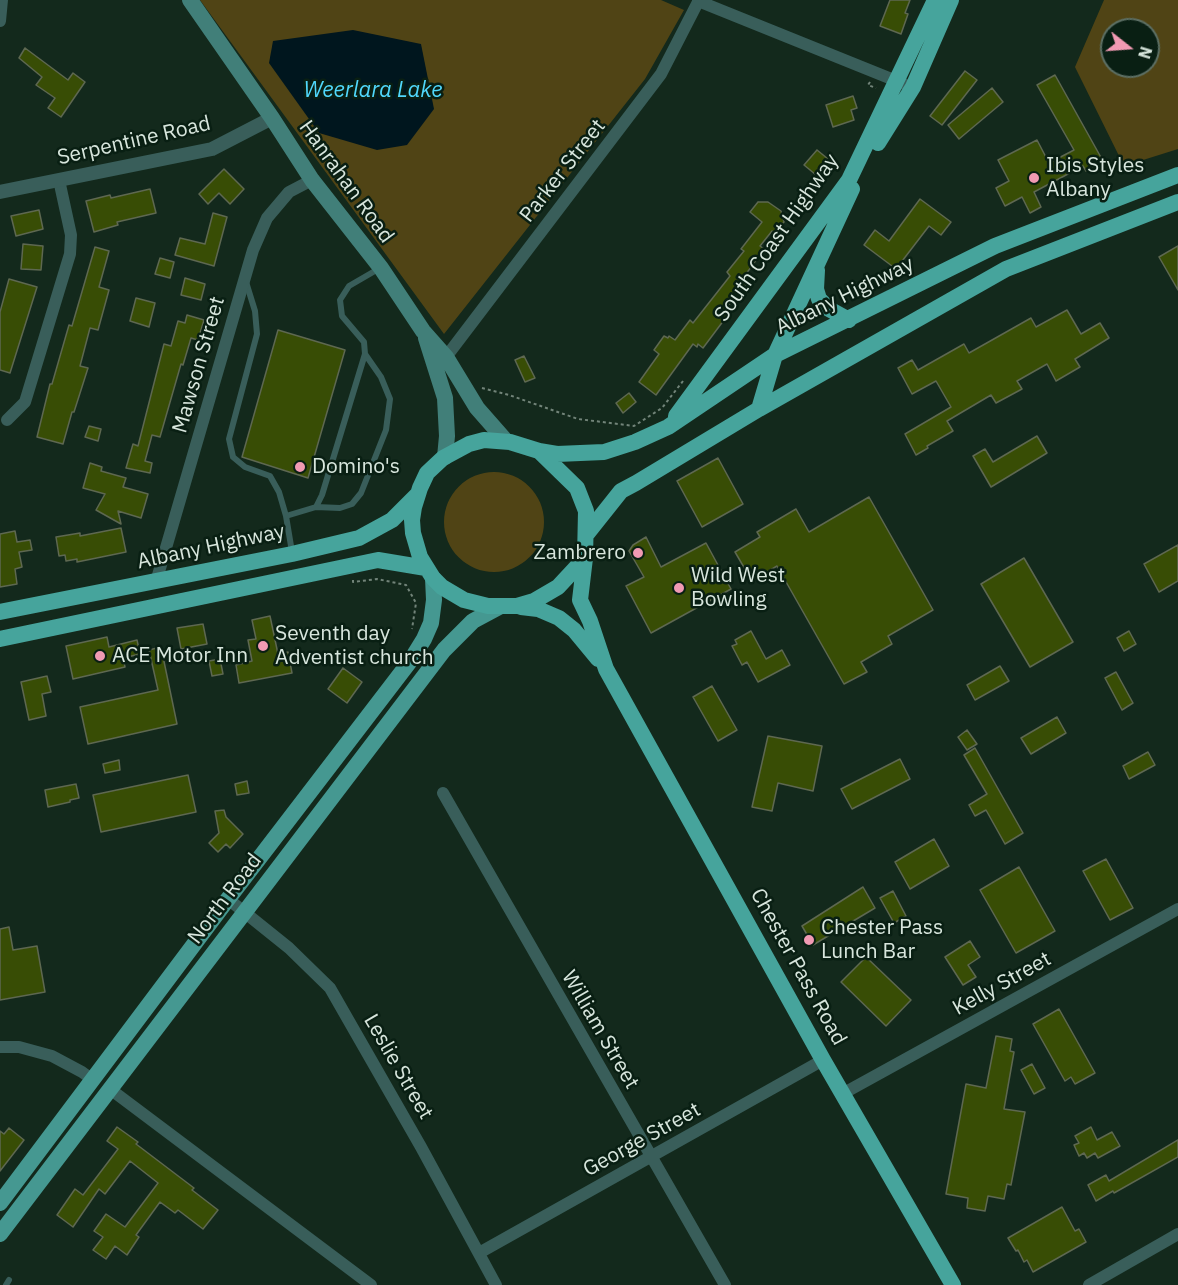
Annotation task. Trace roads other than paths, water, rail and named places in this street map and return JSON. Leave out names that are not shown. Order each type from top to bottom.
[{"type":"highway","name":"South Coast Highway","points":[[668,427],[849,180],[905,85],[935,0]]},
{"type":"highway","name":"South Coast Highway","points":[[759,409],[775,355],[819,258],[863,165],[951,0]]},
{"type":"highway","name":"Albany Highway","points":[[539,452],[556,454],[604,452],[635,442],[668,427],[775,355],[995,246],[1178,175]]},
{"type":"highway","points":[[586,535],[621,491],[759,409],[1006,269],[1178,202]]},
{"type":"highway","points":[[995,246],[1006,269]]},
{"type":"highway","points":[[819,258],[816,280],[819,299],[829,309],[849,320]]},
{"type":"highway","points":[[484,440],[506,441],[539,452],[578,488],[586,511],[585,558],[558,587],[534,601],[509,606],[488,606],[464,600],[453,594],[429,573],[417,551],[413,533],[417,495],[427,473],[445,457],[469,444],[484,440]]},
{"type":"highway","name":"Albany Highway","points":[[0,612],[292,554],[359,538],[392,520],[417,495]]},
{"type":"highway","name":"Chester Pass Road","points":[[585,558],[580,600],[590,621],[606,669]]},
{"type":"highway","points":[[0,639],[378,561],[429,573]]},
{"type":"highway","name":"Chester Pass Road","points":[[509,606],[538,609],[560,618],[574,630],[606,669],[824,1060],[953,1285]]},
{"type":"main road","name":"Hanrahan Road","points":[[190,0],[312,180],[381,268],[423,331],[446,357],[477,408],[506,441]]},
{"type":"main road","name":"Hanrahan Road","points":[[423,331],[445,398],[447,436],[445,457]]},
{"type":"main road","name":"North Road","points":[[2,1200],[228,898],[411,660],[431,623],[434,600],[429,573]]},
{"type":"main road","name":"North Road","points":[[0,1234],[19,1206],[444,650],[472,621],[509,606]]},
{"type":"main road","points":[[2,1200],[19,1206]]},
{"type":"street","points":[[0,21],[2,0]]},
{"type":"street","points":[[698,0],[873,74],[905,85]]},
{"type":"street","name":"Parker Street","points":[[446,357],[661,74],[698,0]]},
{"type":"street","name":"Serpentine Road","points":[[0,192],[212,149],[272,118]]},
{"type":"street","points":[[7,420],[24,402],[70,254],[71,235],[59,180]]},
{"type":"street","name":"Mawson Street","points":[[156,582],[253,250],[267,218],[289,192],[312,180]]},
{"type":"street","name":"William Street","points":[[443,793],[725,1285]]},
{"type":"street","name":"Leslie Street","points":[[228,898],[289,948],[330,988],[496,1285]]},
{"type":"street","name":"Kelly Street","points":[[844,1093],[1178,909]]},
{"type":"street","points":[[0,1047],[19,1047],[52,1056],[93,1080]]},
{"type":"street","name":"George Street","points":[[479,1253],[824,1060]]},
{"type":"street","points":[[110,1089],[371,1285]]},
{"type":"street","points":[[1089,1285],[1178,1234]]},
{"type":"lane","points":[[316,507],[322,495],[365,354],[364,342],[342,316],[340,300],[350,286],[381,268]]},
{"type":"lane","points":[[245,279],[255,311],[257,334],[229,439],[233,457],[245,467],[270,476],[279,492],[286,516],[292,554]]},
{"type":"lane","points":[[286,516],[316,507],[340,508],[352,504],[361,493],[386,429],[390,399],[381,377],[365,354]]},
{"type":"water","name":"Weerlara Lake","points":[[353,30],[421,44],[434,109],[407,145],[377,150],[319,133],[269,63],[273,41]]},
{"type":"place","name":"Ibis Styles Albany","points":[[1034,178]]},
{"type":"place","name":"Domino's","points":[[300,467]]},
{"type":"place","name":"Zambrero","points":[[638,553]]},
{"type":"place","name":"Wild West Bowling","points":[[679,588]]},
{"type":"place","name":"Seventh day Adventist church","points":[[263,646]]},
{"type":"place","name":"ACE Motor Inn","points":[[100,656]]},
{"type":"place","name":"Chester Pass Lunch Bar","points":[[809,940]]}]
